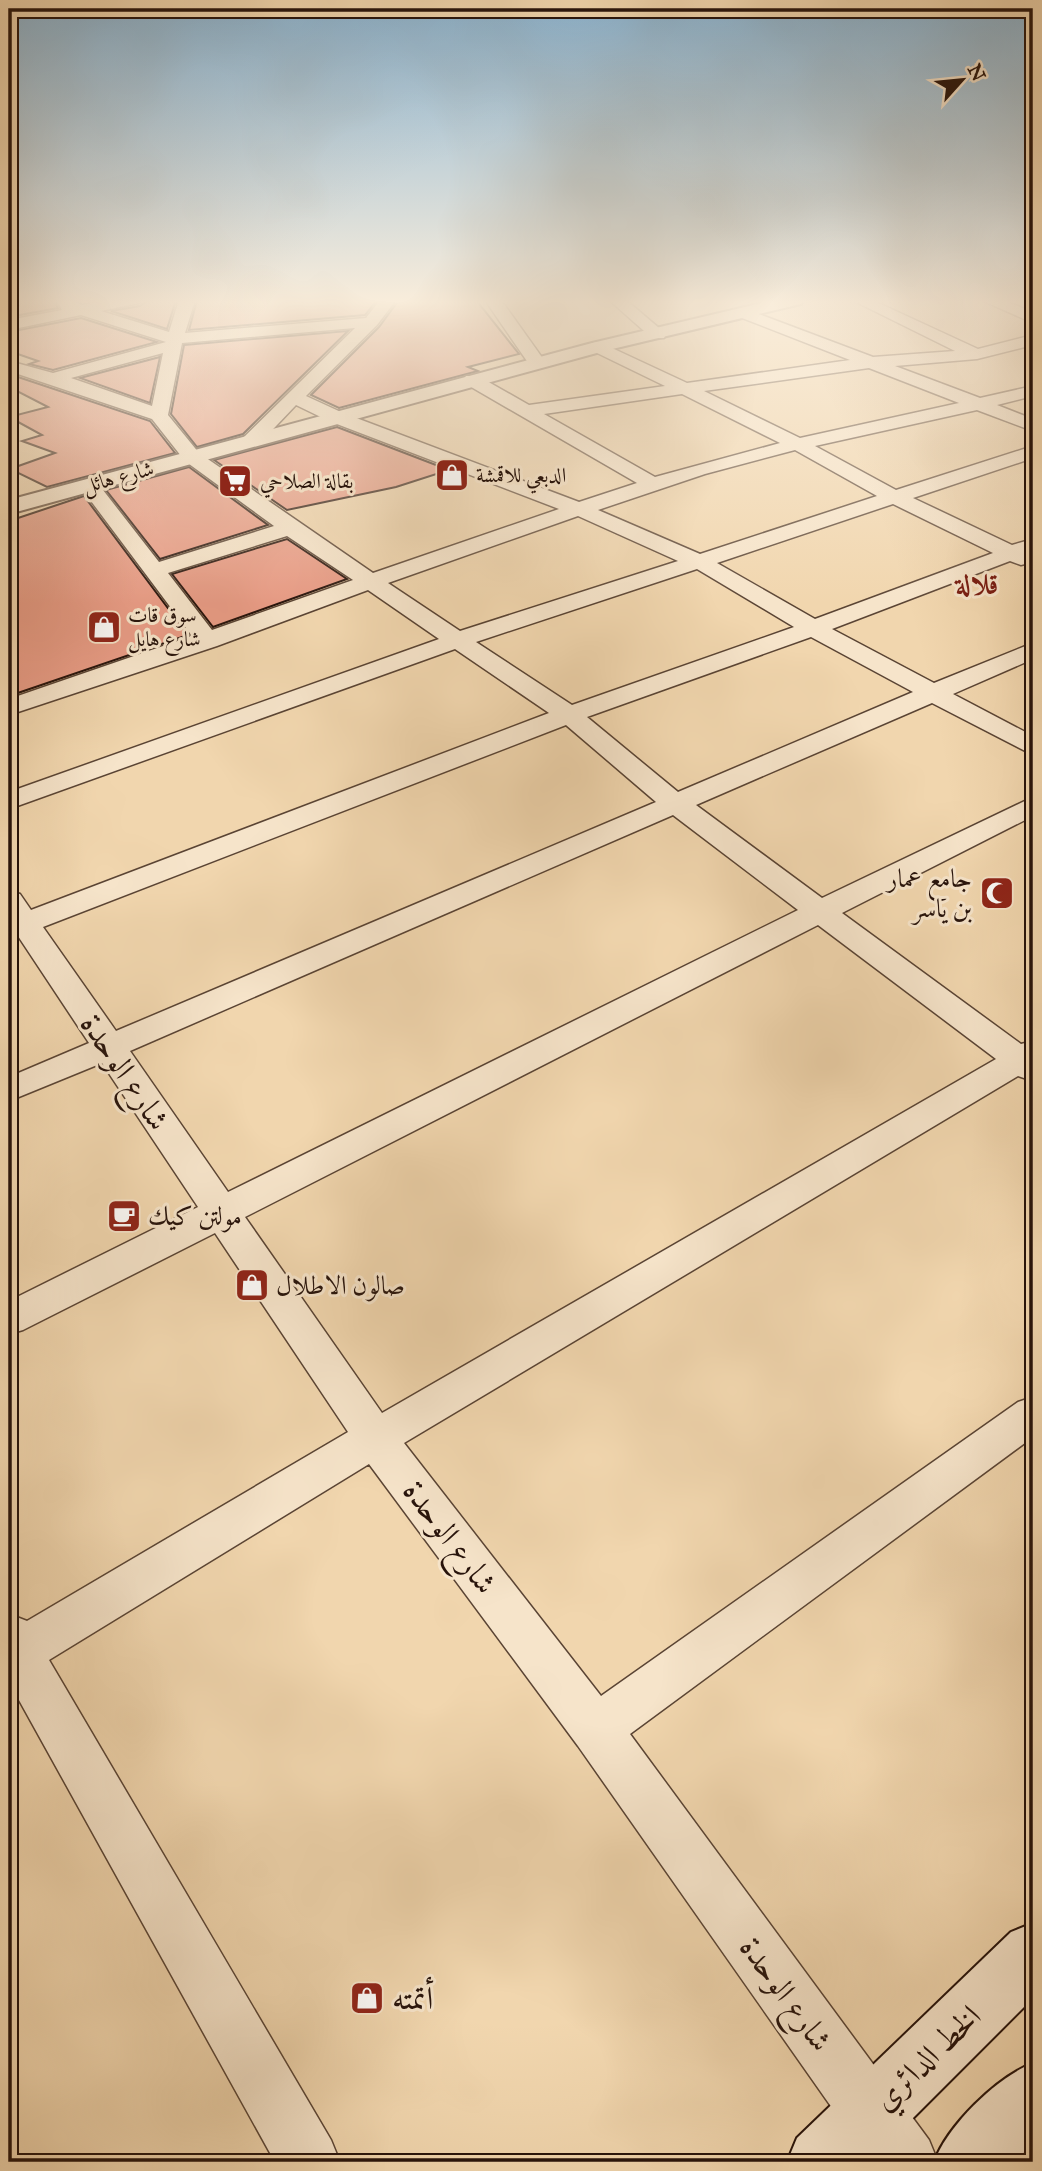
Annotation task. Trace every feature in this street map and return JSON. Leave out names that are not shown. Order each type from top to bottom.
[{"type":"street","points":[[120,401],[159,415],[192,457],[290,528],[569,715],[677,805],[820,913],[1029,1061],[12,1649],[296,2157]]},
{"type":"street","points":[[159,415],[162,401]]},
{"type":"street","points":[[250,442],[290,401]]},
{"type":"street","points":[[303,401],[337,417],[580,510],[700,562],[813,628],[1033,747]]},
{"type":"street","name":"شارع هائل","points":[[9,507],[394,401]]},
{"type":"street","points":[[508,401],[653,484]]},
{"type":"street","points":[[524,411],[588,401]]},
{"type":"street","points":[[711,401],[798,444],[896,498],[1025,554]]},
{"type":"street","points":[[973,401],[1033,425]]},
{"type":"street","points":[[9,707],[208,641],[653,484],[798,444],[991,401]]},
{"type":"street","points":[[9,802],[458,640],[1033,452]]},
{"type":"street","points":[[89,485],[208,641]]},
{"type":"street","points":[[155,570],[290,528]]},
{"type":"street","points":[[14,918],[569,715],[1025,554]]},
{"type":"street","points":[[9,1090],[1033,650]]},
{"type":"street","points":[[9,1319],[1033,804]]},
{"type":"street","name":"شارع الوحدة","points":[[14,918],[108,1047],[375,1438],[596,1729],[889,2138]]},
{"type":"street","points":[[596,1729],[1033,1414]]},
{"type":"street","name":"الخط الدائري","points":[[821,2162],[889,2138],[1033,1954]]},
{"type":"street","points":[[968,2162],[1033,2096]]},
{"type":"building","points":[[37,401],[91,401],[150,421],[175,453],[47,487],[10,469],[55,453],[22,441],[42,435],[9,417],[48,407]]},
{"type":"building","points":[[173,401],[276,401],[243,434],[197,447],[171,414]]},
{"type":"building","points":[[325,401],[364,401],[339,408]]},
{"type":"building","points":[[337,427],[449,470],[396,487],[287,510],[214,460]]},
{"type":"building","points":[[189,467],[268,525],[160,559],[106,490]]},
{"type":"building","points":[[84,496],[188,635],[9,696],[9,521]]},
{"type":"building","points":[[287,539],[347,579],[213,627],[172,574]]},
{"type":"place","name":"الدبعي للاقمشة","points":[[452,475]]},
{"type":"place","name":"بقالة الصلاحي","points":[[235,481]]},
{"type":"place","name":"سوق قات شارع هايل","points":[[104,627]]},
{"type":"place","name":"جامع عمار بن ياسر","points":[[997,893]]},
{"type":"place","name":"مولتن كيك","points":[[124,1216]]},
{"type":"place","name":"صالون الاطلال","points":[[252,1285]]},
{"type":"place","name":"أتمته","points":[[367,1998]]},
{"type":"district","name":"قلالة","points":[[977,584]]}]
